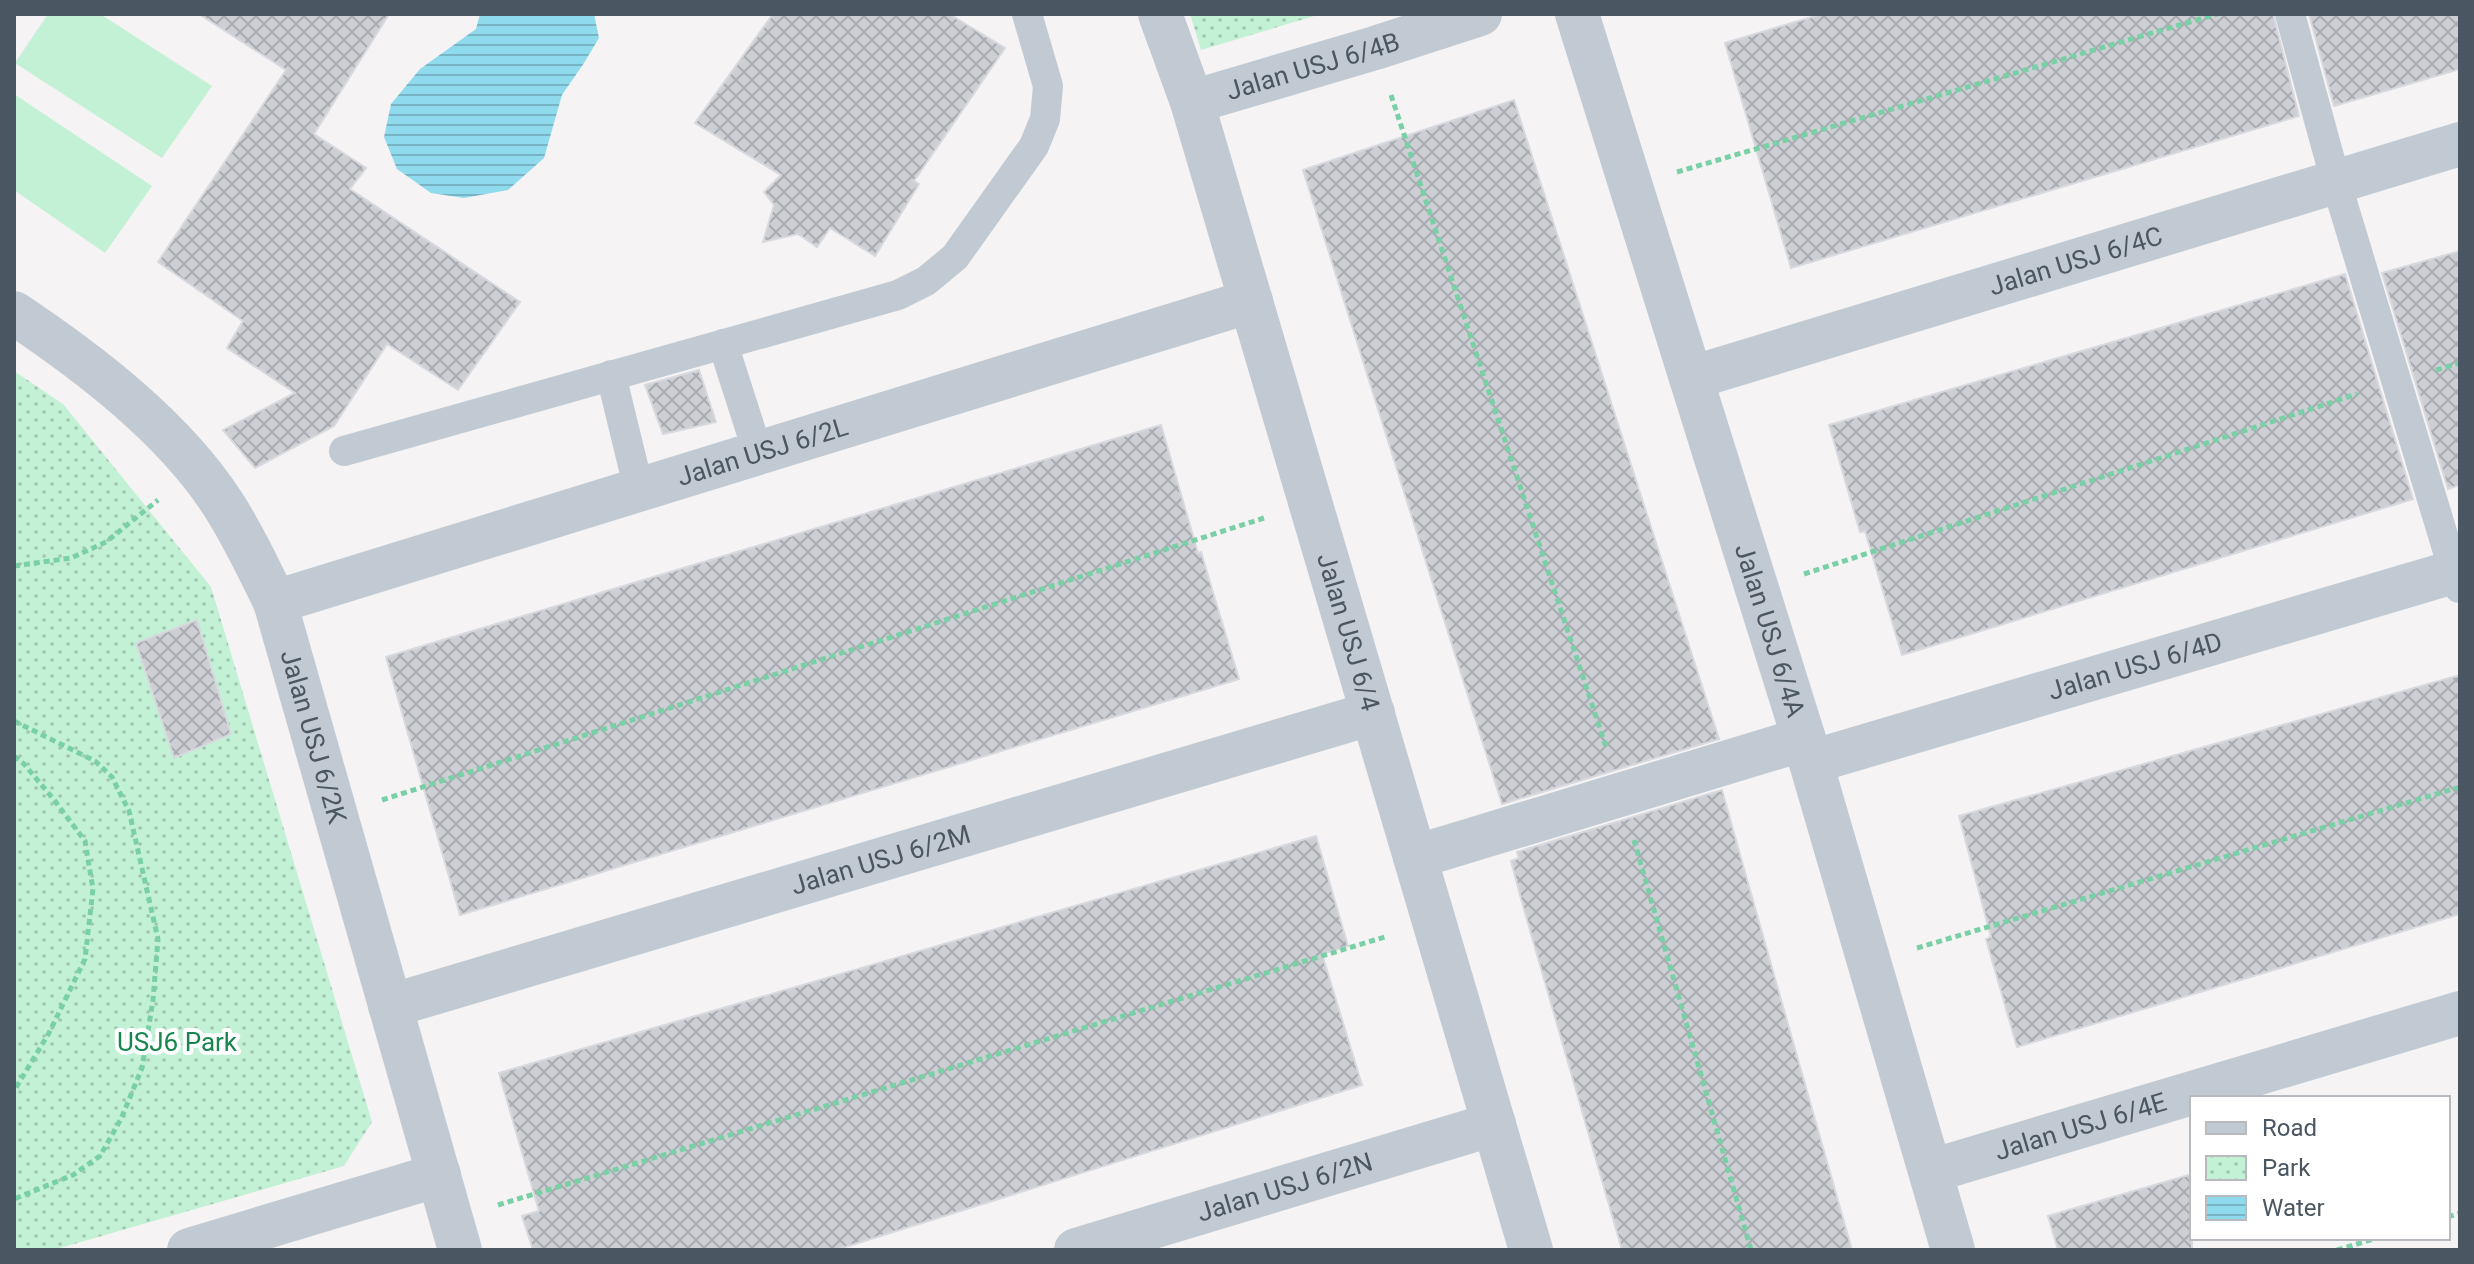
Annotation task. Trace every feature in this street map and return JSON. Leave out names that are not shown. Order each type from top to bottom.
[{"type":"street","name":"Jalan USJ 6/4","points":[[1160,14],[1192,102],[1531,1250]]},
{"type":"street","name":"Jalan USJ 6/4B","points":[[1192,102],[1480,14]]},
{"type":"street","name":"Jalan USJ 6/4A","points":[[1577,14],[1808,750],[1953,1250]]},
{"type":"street","name":"Jalan USJ 6/4C","points":[[1691,378],[2460,144]]},
{"type":"street","name":"Jalan USJ 6/2L","points":[[275,602],[1251,301]]},
{"type":"street","name":"Jalan USJ 6/2K","points":[[14,313],[73,353],[183,452],[221,502],[275,602],[456,1234]]},
{"type":"street","name":"Jalan USJ 6/4D","points":[[1415,857],[1621,794],[1808,750],[2458,578]]},
{"type":"street","name":"Jalan USJ 6/2M","points":[[390,1006],[1373,713]]},
{"type":"street","name":"Jalan USJ 6/4E","points":[[1931,1171],[2460,1013]]},
{"type":"street","name":"Jalan USJ 6/2N","points":[[1076,1250],[1494,1124]]},
{"type":"street","points":[[189,1250],[439,1175]]},
{"type":"lane","points":[[344,451],[898,295],[926,281],[955,257],[1034,146],[1045,119],[1048,86],[1027,14]]},
{"type":"lane","points":[[2290,14],[2336,182],[2458,578]]},
{"type":"lane","points":[[723,344],[758,453]]},
{"type":"lane","points":[[611,375],[639,490]]},
{"type":"path","points":[[1630,186],[2217,14]]},
{"type":"path","points":[[1375,48],[1621,794],[1751,1250]]},
{"type":"path","points":[[1757,589],[2460,363]]},
{"type":"path","points":[[14,566],[71,558],[106,542],[196,469]]},
{"type":"path","points":[[336,815],[1311,504]]},
{"type":"path","points":[[14,721],[95,761],[112,777],[129,811],[158,939],[153,1000],[142,1068],[121,1119],[100,1156],[73,1175],[14,1199]]},
{"type":"path","points":[[14,756],[55,801],[85,841],[93,889],[85,959],[49,1033],[14,1091]]},
{"type":"path","points":[[1870,962],[2460,787]]},
{"type":"path","points":[[456,1234],[1434,922]]},
{"type":"path","points":[[2337,1250],[2370,1240]]},
{"type":"green space","points":[[48,14],[100,14],[212,86],[162,158],[15,63]]},
{"type":"green space","points":[[1190,14],[1321,14],[1201,50]]},
{"type":"green space","points":[[14,94],[152,186],[105,253],[14,190]]},
{"type":"green space","name":"USJ6 Park","points":[[14,371],[63,404],[211,587],[372,1122],[344,1166],[53,1250],[14,1250]]},
{"type":"water","points":[[480,14],[594,14],[599,38],[562,95],[544,158],[508,190],[464,198],[431,193],[397,169],[384,137],[391,104],[420,69],[476,29]]},
{"type":"building","points":[[199,14],[389,14],[314,134],[366,168],[350,189],[520,302],[458,390],[387,344],[334,426],[255,468],[223,430],[295,393],[227,348],[243,321],[158,262],[286,70]]},
{"type":"building","points":[[773,14],[949,14],[1005,48],[914,181],[919,184],[875,256],[830,228],[817,247],[798,234],[763,242],[774,205],[764,192],[781,175],[695,123]]},
{"type":"building","points":[[1822,14],[2273,14],[2299,116],[1791,268],[1725,43]]},
{"type":"building","points":[[2309,14],[2460,14],[2460,69],[2334,106]]},
{"type":"building","points":[[1514,100],[1719,739],[1502,804],[1303,170]]},
{"type":"building","points":[[2460,251],[2460,485],[2448,489],[2382,273]]},
{"type":"building","points":[[2345,274],[2413,499],[1902,655],[1865,531],[1860,532],[1829,425]]},
{"type":"building","points":[[699,370],[716,422],[663,434],[645,385]]},
{"type":"building","points":[[1161,425],[1239,679],[460,915],[386,657]]},
{"type":"building","points":[[197,620],[231,734],[174,758],[136,643]]},
{"type":"building","points":[[2460,675],[2460,914],[2017,1047],[1986,939],[1991,937],[1959,816]]},
{"type":"building","points":[[1722,790],[1852,1250],[1622,1250],[1523,906],[1511,861],[1519,858],[1517,852]]},
{"type":"building","points":[[1316,836],[1348,946],[1322,954],[1362,1085],[836,1250],[533,1250],[522,1216],[539,1211],[499,1073]]},
{"type":"building","points":[[2190,1175],[2192,1250],[2058,1250],[2048,1216]]}]
